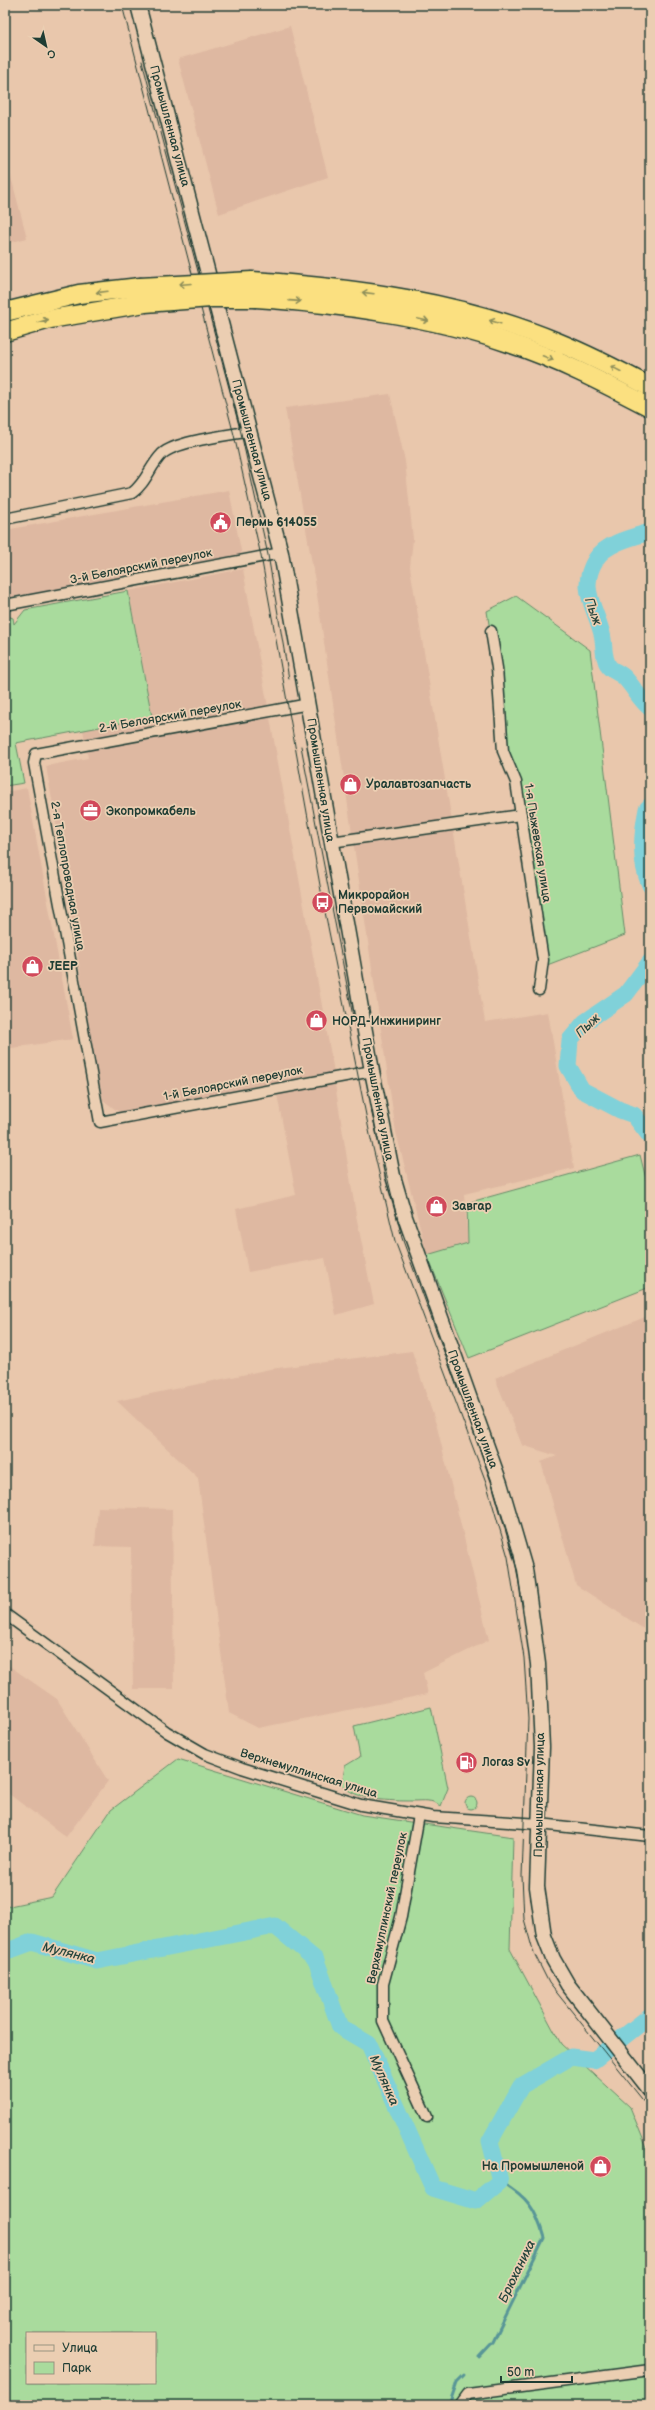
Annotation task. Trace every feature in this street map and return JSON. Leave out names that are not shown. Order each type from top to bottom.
[{"type":"highway","points":[[5,332],[143,295],[252,281],[304,285],[390,296],[467,313],[556,341],[604,363],[650,387]]},
{"type":"highway","points":[[5,312],[79,294],[256,298],[325,303],[394,314],[458,328],[509,343],[595,378],[650,407]]},
{"type":"street","name":"Промышленная улица","points":[[138,5],[251,431],[281,552],[309,704],[331,842],[372,1071],[393,1176],[405,1217],[500,1483],[525,1569],[538,1664],[542,1747],[537,1887],[544,1936],[556,1964],[586,2010],[650,2090]]},
{"type":"street","points":[[5,519],[132,493],[139,488],[157,459],[172,447],[251,431]]},
{"type":"street","name":"3-й Белоярский переулок","points":[[5,605],[281,552]]},
{"type":"street","name":"1-я Пыжевская улица","points":[[491,631],[497,668],[503,751],[516,782],[543,960],[539,990]]},
{"type":"street","name":"2-й Белоярский переулок","points":[[36,754],[309,704]]},
{"type":"street","name":"2-я Теплопроводная улица","points":[[36,754],[34,763],[100,1122]]},
{"type":"street","points":[[331,842],[522,815]]},
{"type":"street","name":"1-й Белоярский переулок","points":[[100,1122],[372,1071]]},
{"type":"street","name":"Верхнемуллинская улица","points":[[5,1614],[167,1732],[205,1754],[242,1768],[361,1805],[419,1815],[540,1824],[650,1836]]},
{"type":"street","name":"Верхемуллинский переулок","points":[[419,1815],[401,1917],[383,1984],[383,2021],[427,2117]]},
{"type":"street","points":[[460,2405],[468,2394],[650,2370]]},
{"type":"shaded area","points":[[290,26],[328,177],[219,214],[178,59]]},
{"type":"shaded area","points":[[5,154],[27,238],[5,244]]},
{"type":"shaded area","points":[[390,394],[405,461],[413,539],[410,567],[485,1022],[548,1012],[574,1168],[464,1194],[468,1243],[427,1255],[396,1132],[315,581],[285,408]]},
{"type":"shaded area","points":[[229,490],[242,556],[5,602],[5,530]]},
{"type":"shaded area","points":[[243,569],[334,1072],[120,1113],[103,1100],[89,1032],[69,895],[46,766],[88,758],[83,730],[152,717],[128,591]]},
{"type":"shaded area","name":"JEEP","points":[[27,788],[73,1039],[5,1049],[5,792]]},
{"type":"shaded area","points":[[335,1084],[356,1215],[374,1304],[336,1315],[325,1258],[248,1272],[236,1209],[296,1195],[277,1094]]},
{"type":"shaded area","points":[[650,1315],[650,1633],[576,1585],[541,1462],[557,1456],[522,1445],[495,1378]]},
{"type":"shaded area","points":[[412,1351],[437,1427],[489,1640],[423,1673],[428,1694],[258,1728],[229,1713],[198,1478],[117,1401],[270,1369]]},
{"type":"shaded area","points":[[98,1507],[172,1509],[174,1689],[133,1689],[131,1547],[95,1546]]},
{"type":"shaded area","points":[[5,1663],[57,1699],[108,1781],[66,1837],[5,1791]]},
{"type":"green space","points":[[128,591],[152,717],[16,743],[24,783],[5,786],[5,615],[13,618],[14,624],[25,610]]},
{"type":"green space","points":[[516,596],[590,650],[625,935],[542,967],[487,611]]},
{"type":"green space","points":[[640,1155],[650,1195],[650,1287],[469,1358],[427,1255],[468,1243],[467,1203]]},
{"type":"green space","points":[[431,1707],[448,1788],[441,1806],[434,1802],[427,1801],[374,1799],[355,1794],[347,1790],[342,1784],[345,1766],[360,1757],[354,1726]]},
{"type":"green space","points":[[178,1759],[362,1815],[513,1837],[510,1949],[561,2044],[630,2107],[650,2156],[650,2405],[5,2405],[5,1907],[52,1897],[111,1810]]},
{"type":"green space","points":[[471,1797],[475,1799],[477,1803],[475,1807],[471,1809],[467,1807],[465,1803],[467,1799]]},
{"type":"waterway","name":"Пыж","points":[[650,532],[620,541],[600,553],[591,569],[588,579],[588,588],[592,606],[602,634],[604,655],[607,663],[609,667],[624,677],[650,708]]},
{"type":"waterway","name":"Пыж","points":[[650,806],[647,809],[645,818],[642,847],[644,866],[650,885]]},
{"type":"waterway","name":"Пыж","points":[[650,962],[626,994],[585,1022],[570,1040],[568,1066],[582,1090],[620,1110],[634,1115],[650,1136]]},
{"type":"waterway","name":"Мулянка","points":[[5,1952],[32,1942],[97,1961],[275,1926],[316,1960],[340,2027],[369,2044],[433,2188],[476,2201],[500,2181],[490,2141],[521,2086],[571,2057],[594,2060],[650,2016]]},
{"type":"waterway","name":"Брюханиха","points":[[479,2357],[493,2342],[544,2238],[538,2219],[529,2204],[517,2192],[500,2181]]},
{"type":"waterway","name":"Брюханиха","points":[[449,2405],[457,2382],[464,2375]]},
{"type":"tram line","points":[[122,5],[234,435],[261,556],[323,902],[370,1135],[395,1241],[486,1482],[508,1557],[524,1658],[528,1719],[522,1876],[524,1919],[533,1951],[549,1983],[650,2109]]},
{"type":"tram line","points":[[142,61],[241,433],[268,555],[289,679]]},
{"type":"tram line","points":[[301,746],[355,1027]]},
{"type":"tram line","points":[[371,1110],[402,1238],[491,1479],[514,1555],[523,1606]]},
{"type":"place","name":"Пермь 614055","points":[[220,522]]},
{"type":"place","name":"Уралавтозапчасть","points":[[350,784]]},
{"type":"place","name":"Экопромкабель","points":[[91,811]]},
{"type":"place","name":"Микрорайон Первомайский","points":[[323,902]]},
{"type":"place","name":"JEEP","points":[[32,966]]},
{"type":"place","name":"НОРД-Инжиниринг","points":[[317,1021]]},
{"type":"place","name":"Завгар","points":[[437,1206]]},
{"type":"place","name":"Логаз Sv","points":[[467,1762]]},
{"type":"place","name":"На Промышленой","points":[[600,2166]]}]
